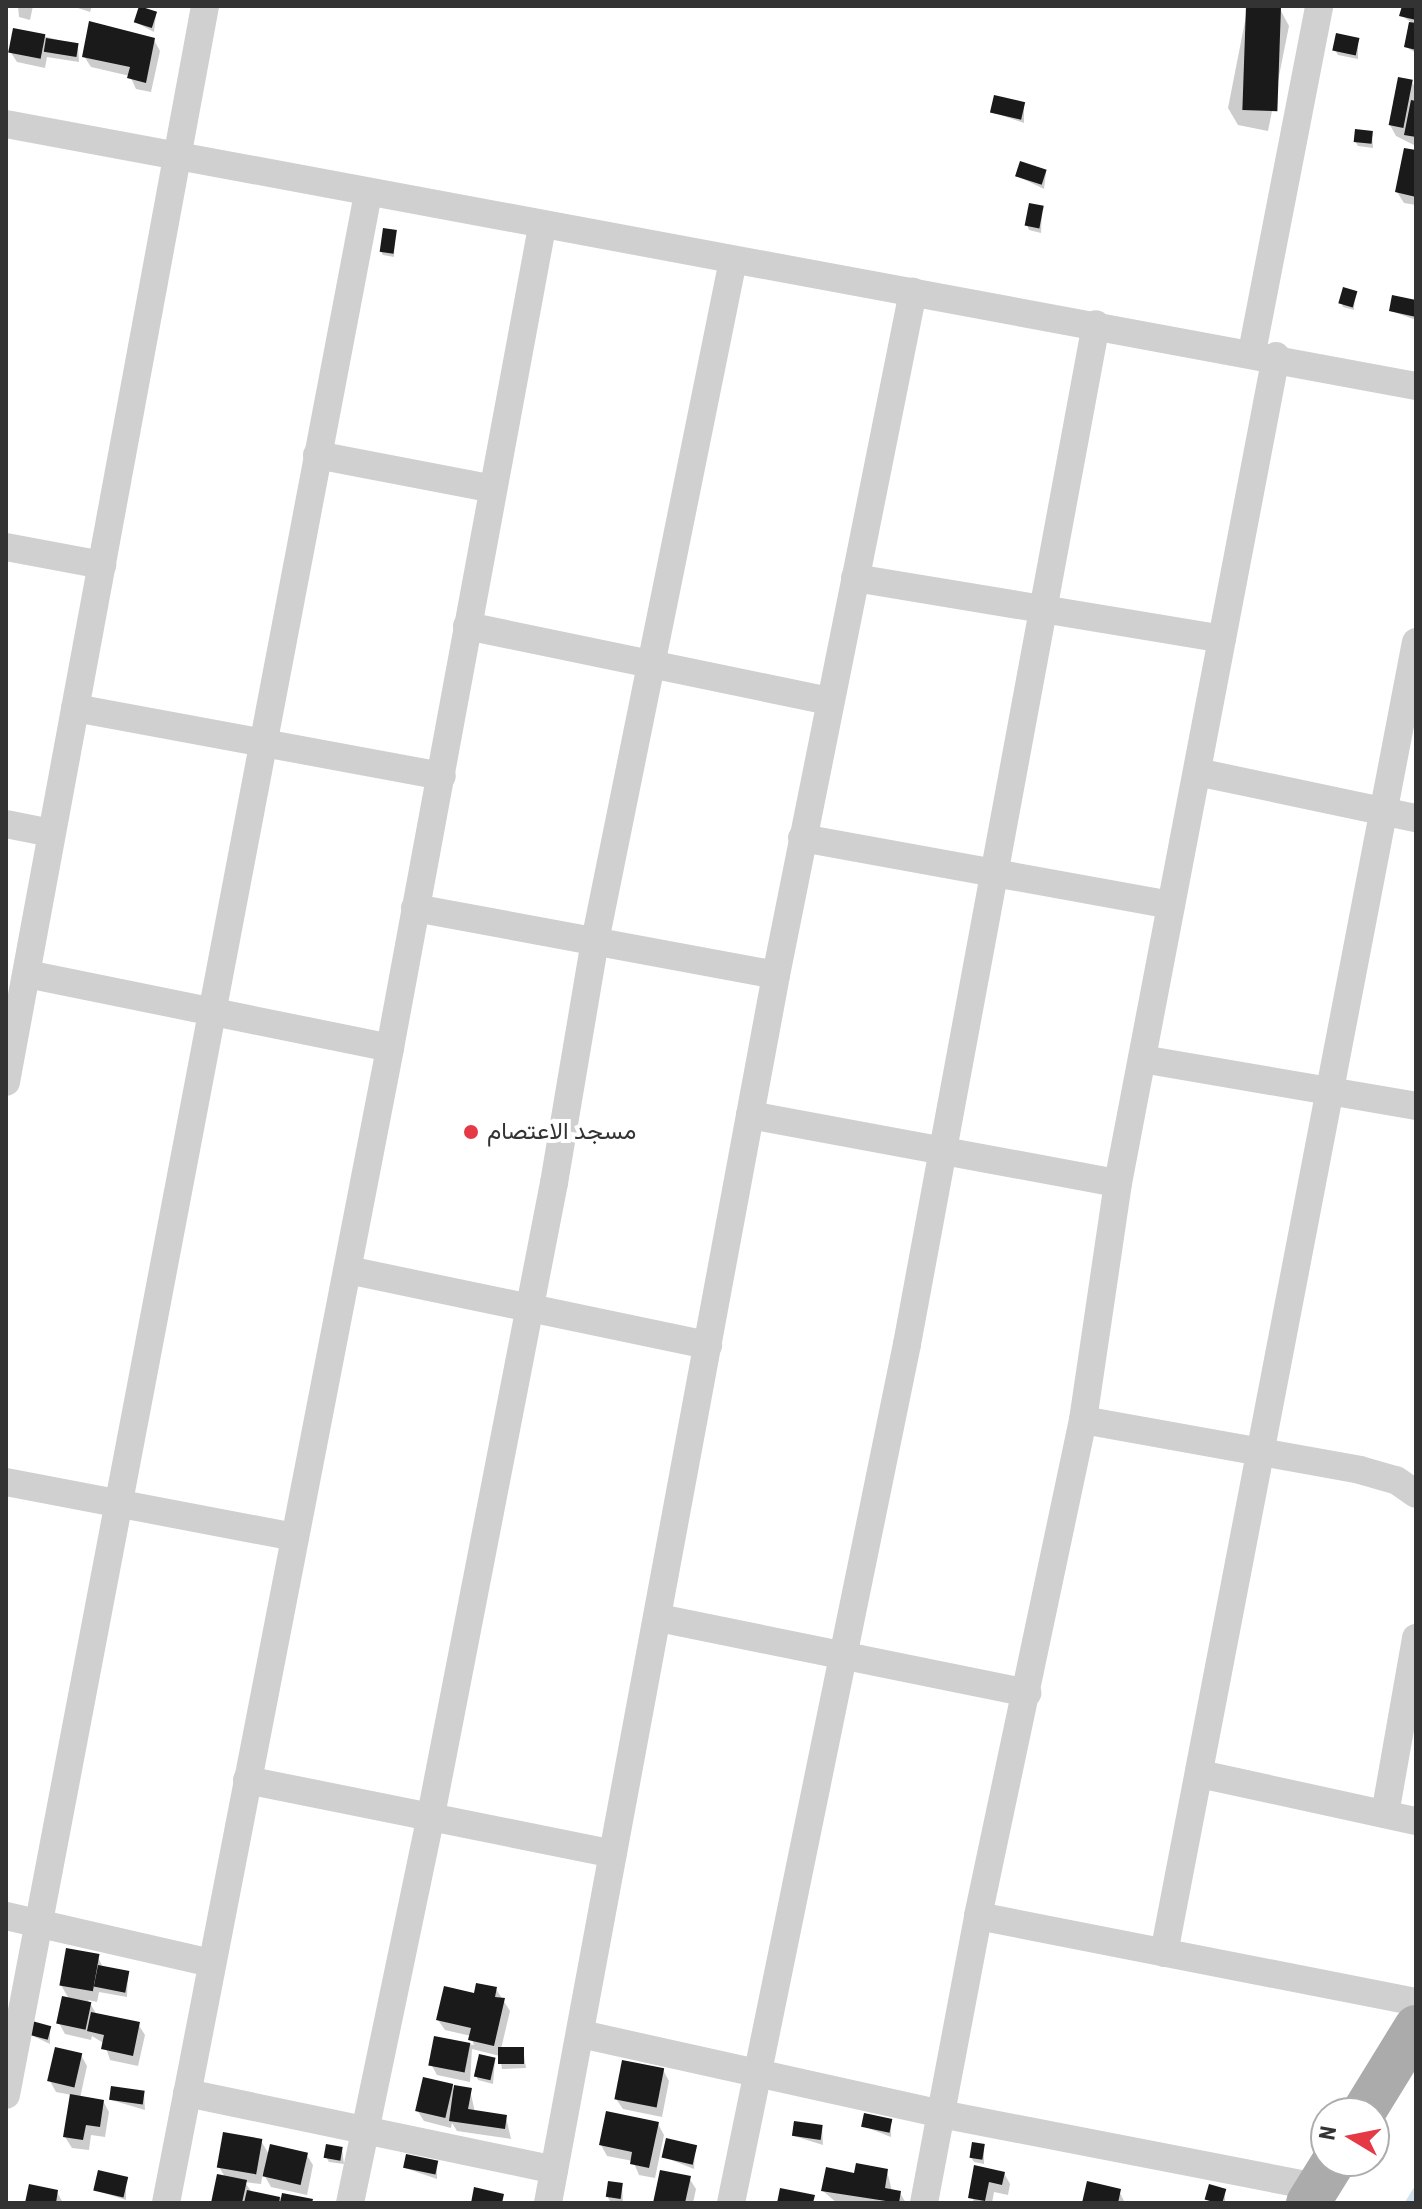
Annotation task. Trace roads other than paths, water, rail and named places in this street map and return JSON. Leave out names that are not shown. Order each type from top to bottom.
[{"type":"main road","points":[[1373,2097],[1416,2027]]},
{"type":"street","points":[[6,1082],[205,6]]},
{"type":"street","points":[[924,2203],[978,1916],[1083,1420],[1118,1183],[1222,639],[1319,6]]},
{"type":"street","points":[[6,124],[542,227],[1264,354],[1416,386]]},
{"type":"street","points":[[6,2095],[368,194]]},
{"type":"street","points":[[166,2203],[442,776],[542,227]]},
{"type":"street","points":[[350,2203],[431,1815],[595,941],[733,260]]},
{"type":"street","points":[[548,2203],[802,838],[913,292]]},
{"type":"street","points":[[731,2203],[755,2073],[845,1654],[943,1151],[1096,324]]},
{"type":"street","points":[[317,455],[493,489]]},
{"type":"street","points":[[6,547],[102,565]]},
{"type":"street","points":[[855,578],[1222,639]]},
{"type":"street","points":[[467,626],[830,701]]},
{"type":"street","points":[[1164,1953],[1416,642]]},
{"type":"street","points":[[75,708],[442,776]]},
{"type":"street","points":[[1197,772],[1416,818]]},
{"type":"street","points":[[6,824],[51,833]]},
{"type":"street","points":[[802,838],[1171,905]]},
{"type":"street","points":[[415,908],[776,975]]},
{"type":"street","points":[[27,974],[390,1048]]},
{"type":"street","points":[[1142,1059],[1416,1106]]},
{"type":"street","points":[[750,1115],[1118,1183]]},
{"type":"street","points":[[348,1270],[708,1345]]},
{"type":"street","points":[[1083,1420],[1259,1455],[1360,1470],[1396,1480],[1416,1494]]},
{"type":"street","points":[[6,1482],[295,1537]]},
{"type":"street","points":[[659,1618],[1027,1693]]},
{"type":"street","points":[[1385,1814],[1416,1638]]},
{"type":"street","points":[[1200,1774],[1416,1821]]},
{"type":"street","points":[[247,1780],[613,1854]]},
{"type":"street","points":[[6,1916],[212,1963]]},
{"type":"street","points":[[978,1916],[1416,2002]]},
{"type":"street","points":[[581,2034],[941,2114],[1320,2184]]},
{"type":"street","points":[[187,2093],[554,2170]]},
{"type":"waterway","points":[[1409,2203],[1416,2192]]},
{"type":"place","name":"مسجد الاعتصام","points":[[471,1132]]}]
